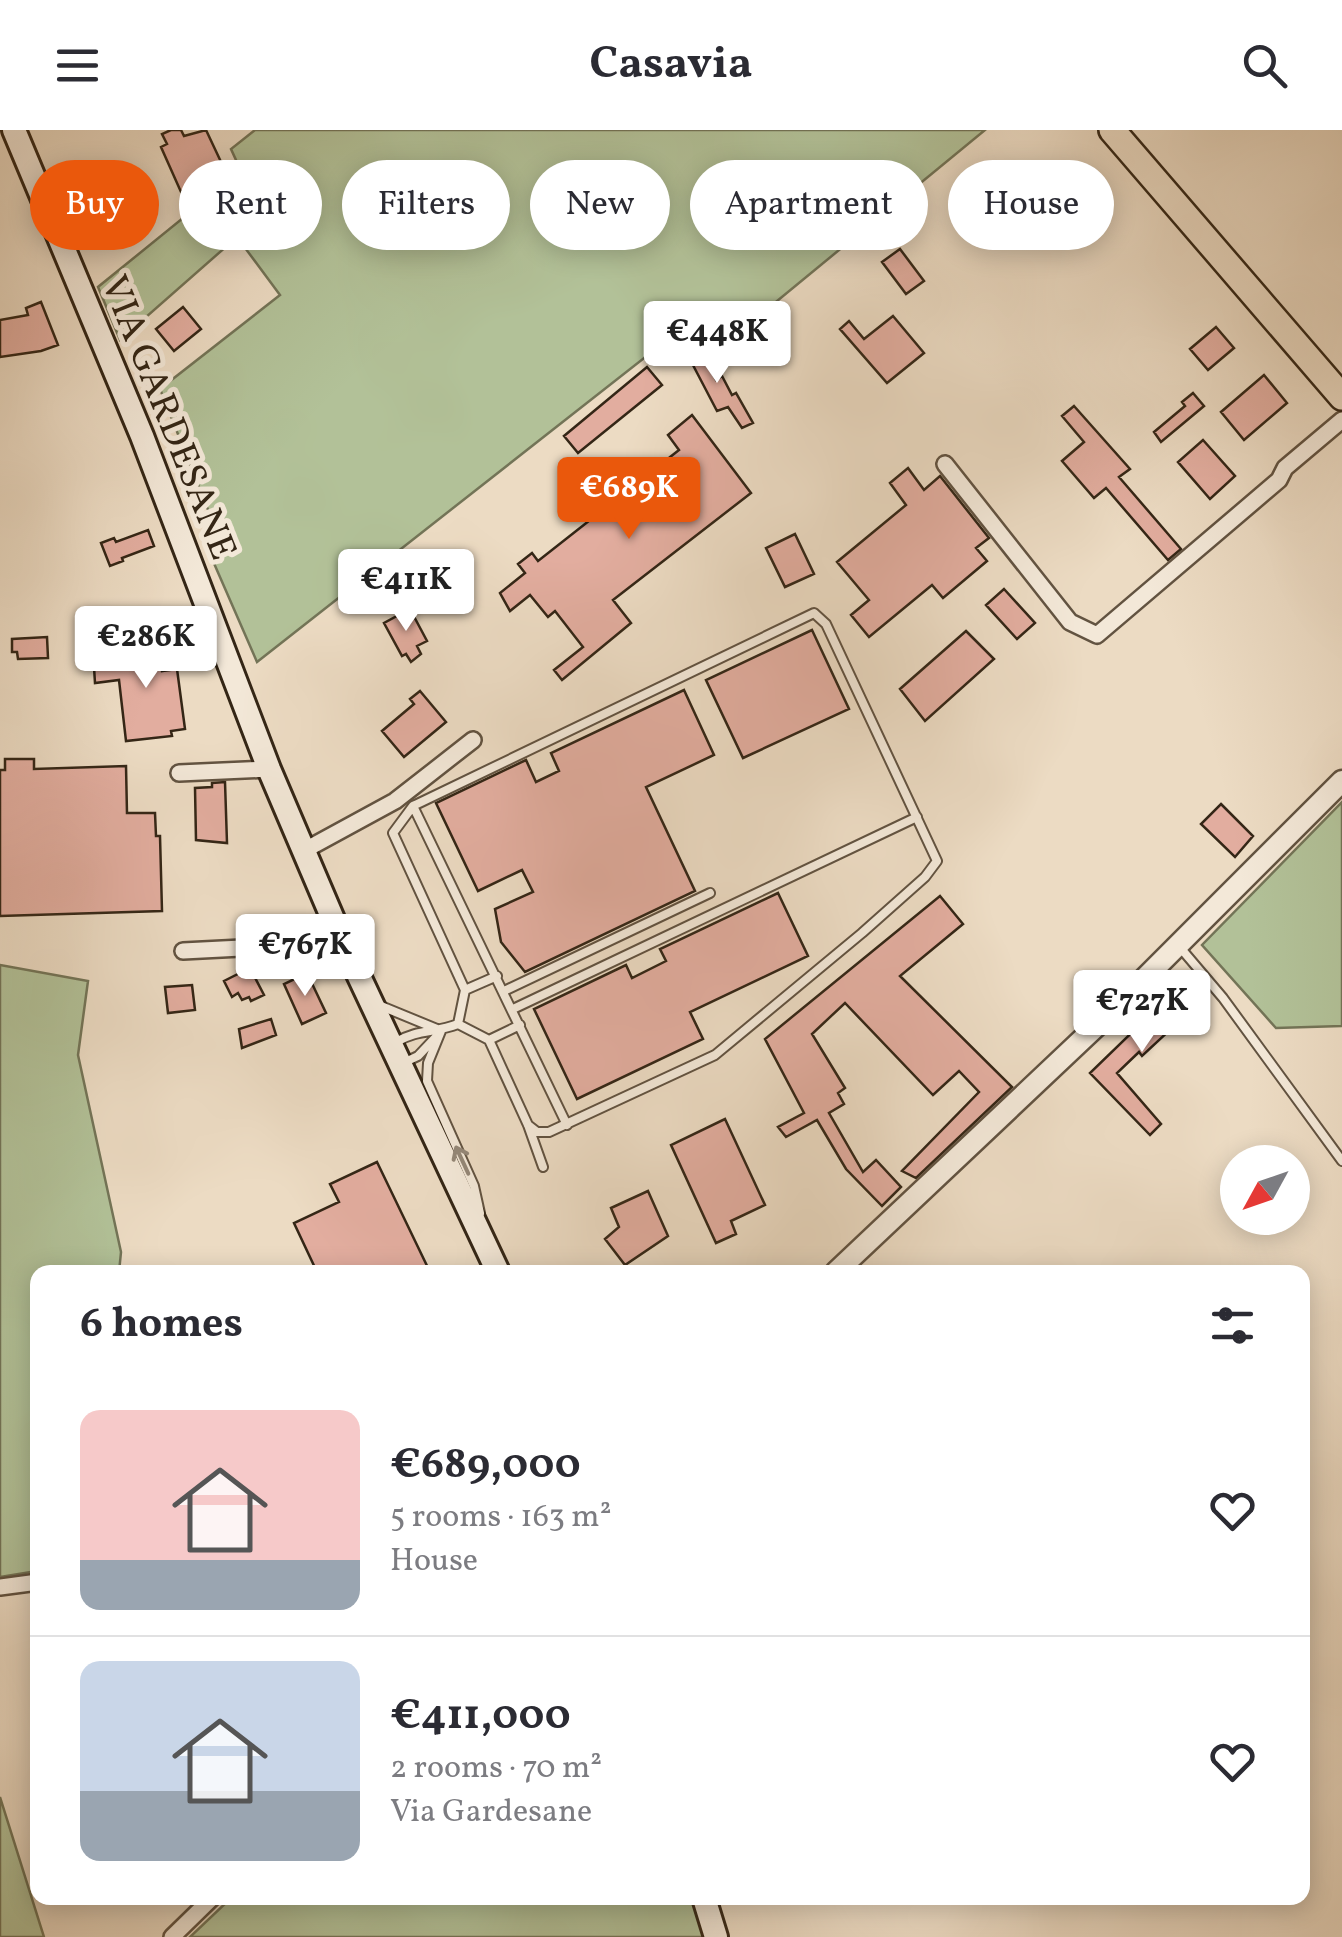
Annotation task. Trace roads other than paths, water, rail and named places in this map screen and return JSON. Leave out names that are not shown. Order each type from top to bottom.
[{"type":"main road","points":[[1112,130],[1342,396]]},
{"type":"main road","name":"VIA GARDESANE","points":[[17,131],[142,436],[269,769],[343,943],[494,1263]]},
{"type":"main road","points":[[706,1905],[716,1937]]},
{"type":"street","points":[[945,464],[1070,622],[1097,635],[1279,480],[1285,468],[1342,420]]},
{"type":"street","name":"VIA GARDESANE","points":[[112,620],[212,618]]},
{"type":"street","points":[[304,850],[394,801],[473,740]]},
{"type":"street","points":[[179,772],[269,769]]},
{"type":"street","points":[[843,1265],[1342,782]]},
{"type":"street","points":[[183,951],[343,943]]},
{"type":"street","points":[[0,1588],[30,1583]]},
{"type":"street","points":[[172,1937],[205,1905]]},
{"type":"lane","points":[[458,1024],[465,990],[395,843],[393,832],[413,806],[814,613],[826,624],[937,861],[926,877],[900,900],[715,1055],[549,1132],[537,1132],[528,1125]]},
{"type":"lane","points":[[413,806],[567,1124]]},
{"type":"lane","points":[[513,1010],[917,817]]},
{"type":"lane","points":[[504,991],[710,893]]},
{"type":"lane","points":[[1178,945],[1224,998],[1342,1161]]},
{"type":"lane","points":[[465,990],[497,976]]},
{"type":"lane","points":[[372,1002],[441,1031]]},
{"type":"lane","points":[[397,1054],[414,1031],[441,1031],[458,1024]]},
{"type":"lane","points":[[458,1024],[488,1040],[543,1167]]},
{"type":"lane","points":[[488,1040],[520,1026]]},
{"type":"lane","points":[[397,1054],[418,1056],[441,1031]]},
{"type":"lane","points":[[441,1031],[428,1063],[427,1080],[474,1186],[494,1263]]}]
